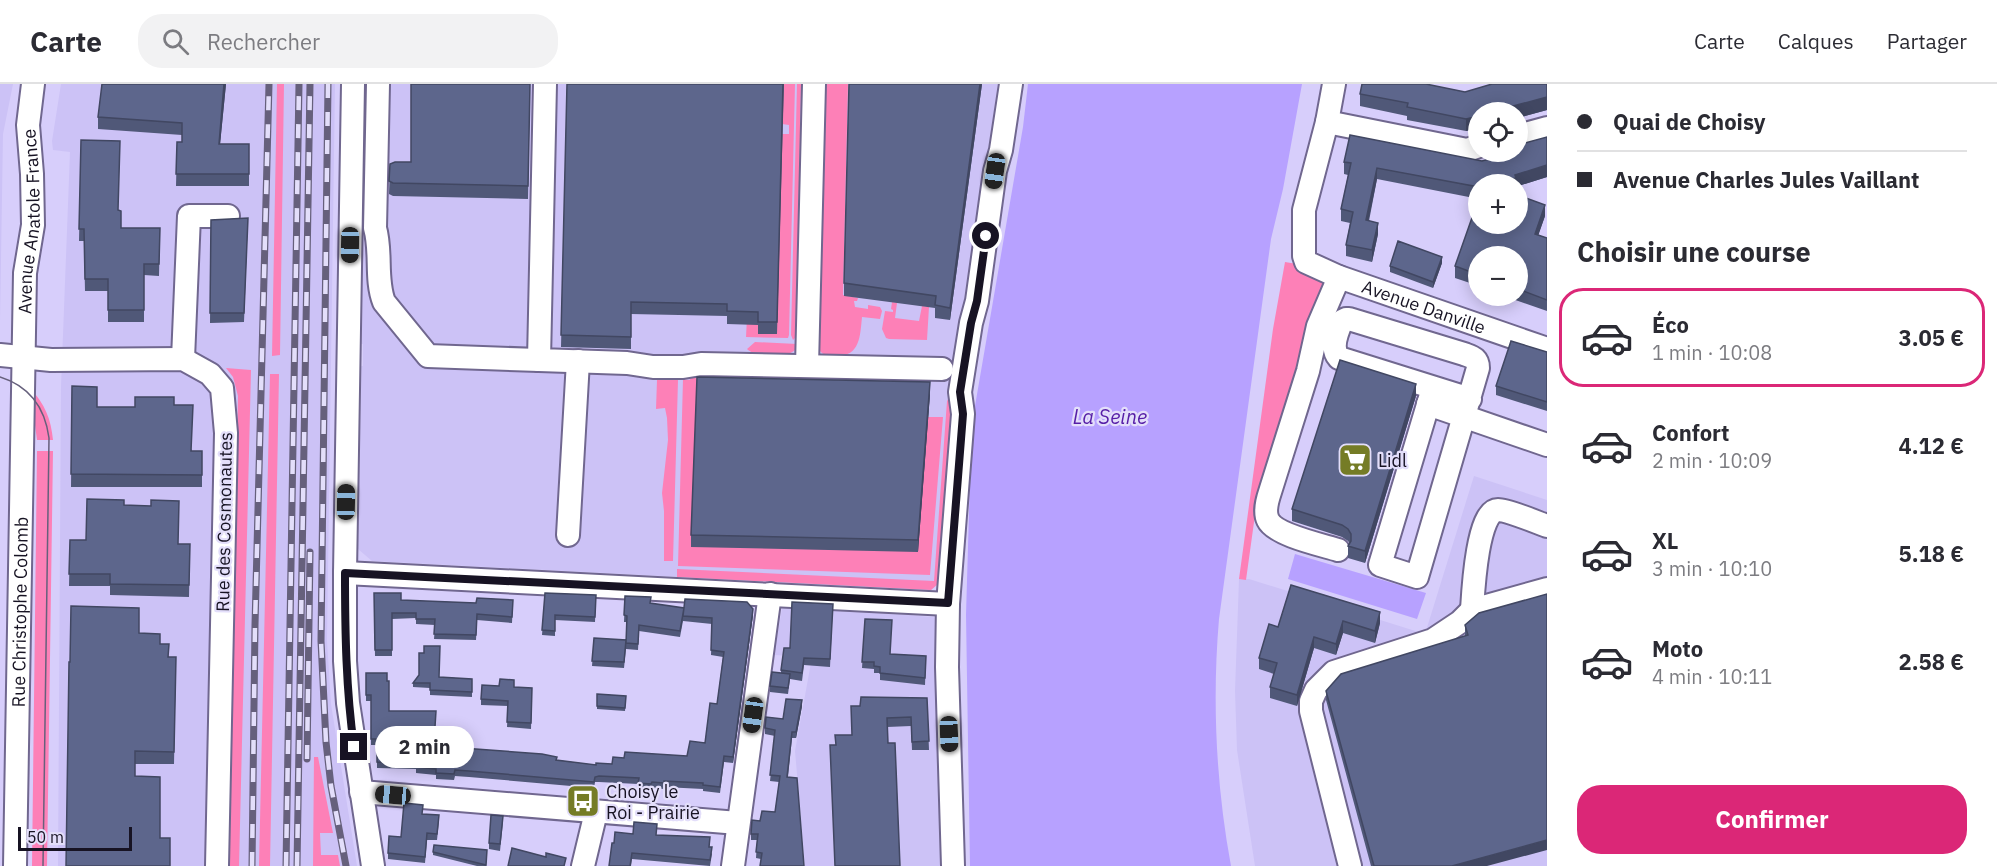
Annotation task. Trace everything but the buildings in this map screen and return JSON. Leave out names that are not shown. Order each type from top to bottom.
[{"type":"street","name":"Avenue Anatole France","points":[[24,358],[25,273],[33,225],[28,125],[33,84]]},
{"type":"street","points":[[353,84],[345,662],[348,703],[373,866]]},
{"type":"street","points":[[378,84],[375,228],[380,293],[384,302],[428,356],[627,363],[653,367],[683,367],[696,364],[942,369]]},
{"type":"street","points":[[539,360],[545,84]]},
{"type":"street","points":[[807,366],[814,84]]},
{"type":"street","points":[[953,866],[947,667],[948,603],[963,414],[960,392],[971,323],[977,301],[995,171],[1001,150],[1011,84]]},
{"type":"street","points":[[1334,84],[1327,122],[1468,150]]},
{"type":"street","name":"Avenue Danville","points":[[1327,122],[1304,210],[1306,262],[1339,277],[1547,349]]},
{"type":"street","points":[[1528,133],[1547,128]]},
{"type":"street","points":[[183,359],[189,216],[228,216]]},
{"type":"street","points":[[1338,550],[1276,529],[1268,520],[1266,509],[1308,372],[1318,326],[1339,277]]},
{"type":"street","points":[[1431,396],[1380,565],[1417,577],[1468,408],[1478,363],[1473,357],[1346,318],[1342,321],[1334,347],[1335,355],[1339,358],[1431,396],[1468,408],[1481,424],[1547,445]]},
{"type":"street","name":"Rue des Cosmonautes","points":[[0,355],[24,358],[183,359],[210,374],[222,388],[226,433],[217,866]]},
{"type":"street","name":"Rue Christophe Colomb","points":[[15,866],[10,634],[24,358]]},
{"type":"street","points":[[568,535],[578,361]]},
{"type":"street","points":[[1472,610],[1476,556],[1491,513],[1499,510],[1547,526]]},
{"type":"street","points":[[345,573],[948,603]]},
{"type":"street","points":[[1350,866],[1311,711],[1311,701],[1316,690],[1334,672],[1433,640],[1472,610],[1547,589]]},
{"type":"street","points":[[733,866],[770,594]]},
{"type":"street","points":[[361,792],[738,823]]},
{"type":"street","points":[[583,866],[596,812]]},
{"type":"shaded area","points":[[0,84],[13,84],[3,134],[0,321]]},
{"type":"shaded area","points":[[61,84],[335,84],[327,641],[331,704],[357,866],[58,866],[61,387],[70,152],[53,150],[52,141]]},
{"type":"shaded area","points":[[277,84],[284,84],[280,355],[272,356]]},
{"type":"shaded area","points":[[363,84],[998,84],[952,393],[938,584],[931,590],[372,561],[358,549],[361,366],[363,366],[363,344],[360,344]]},
{"type":"shaded area","points":[[783,84],[795,84],[789,335],[788,338],[746,337],[747,317],[782,134],[789,134],[789,125],[782,124]]},
{"type":"shaded area","points":[[797,84],[801,84],[796,337],[793,340],[791,335]]},
{"type":"shaded area","points":[[824,84],[848,84],[843,295],[858,298],[854,301],[855,307],[868,309],[868,305],[880,307],[882,311],[880,319],[862,317],[859,338],[854,349],[849,353],[835,356],[825,355],[818,348]]},
{"type":"shaded area","points":[[1285,262],[1303,265],[1328,277],[1255,515],[1246,580],[1239,579],[1273,329]]},
{"type":"shaded area","points":[[892,302],[897,303],[895,318],[919,321],[922,306],[929,307],[927,340],[886,338],[882,329],[885,311],[893,312]]},
{"type":"shaded area","points":[[755,342],[797,344],[795,350],[790,353],[771,356],[757,354],[747,349]]},
{"type":"shaded area","points":[[226,368],[251,370],[239,866],[228,866],[238,396],[233,377]]},
{"type":"shaded area","points":[[270,374],[279,374],[270,866],[259,866]]},
{"type":"shaded area","points":[[693,377],[928,417],[943,417],[930,575],[678,566],[683,379],[689,380]]},
{"type":"shaded area","points":[[669,378],[678,380],[673,561],[664,561],[662,493],[668,440],[667,418],[665,408],[656,409],[657,380]]},
{"type":"shaded area","points":[[30,388],[46,412],[53,440],[37,440]]},
{"type":"shaded area","points":[[952,393],[938,584],[931,590],[677,577],[677,569],[934,581],[947,401]]},
{"type":"shaded area","points":[[37,451],[53,451],[47,866],[32,866]]},
{"type":"shaded area","points":[[1474,476],[1547,500],[1547,866],[1255,866],[1237,750],[1235,691],[1239,579],[1249,579],[1425,634]]},
{"type":"shaded area","points":[[783,603],[941,618],[945,866],[805,866],[795,751],[812,657],[774,655]]},
{"type":"shaded area","points":[[314,757],[318,757],[333,833],[320,833],[321,855],[338,855],[340,866],[313,866]]},
{"type":"water","name":"La Seine","points":[[1028,84],[1302,84],[1283,189],[1271,239],[1219,619],[1216,681],[1217,743],[1222,805],[1231,866],[970,866],[966,615],[970,479],[975,406],[1023,127]]},
{"type":"water","points":[[1295,554],[1426,593],[1417,619],[1288,579]]},
{"type":"tram line","points":[[0,377],[19,386],[34,400],[44,417],[49,438],[43,866]]},
{"type":"railway","points":[[252,866],[255,625],[269,84]]},
{"type":"railway","points":[[286,866],[299,84]]},
{"type":"railway","points":[[297,866],[310,84]]},
{"type":"railway","points":[[328,84],[321,641],[326,742],[331,786],[346,866]]},
{"type":"railway","points":[[307,759],[310,552]]},
{"type":"place","name":"Lidl","points":[[1355,460]]},
{"type":"place","name":"Choisy le Roi - Prairie","points":[[583,801]]},
{"type":"route","points":[[354,747],[345,662],[345,573],[948,603],[963,414],[960,392],[971,323],[977,301],[986,236]]}]
